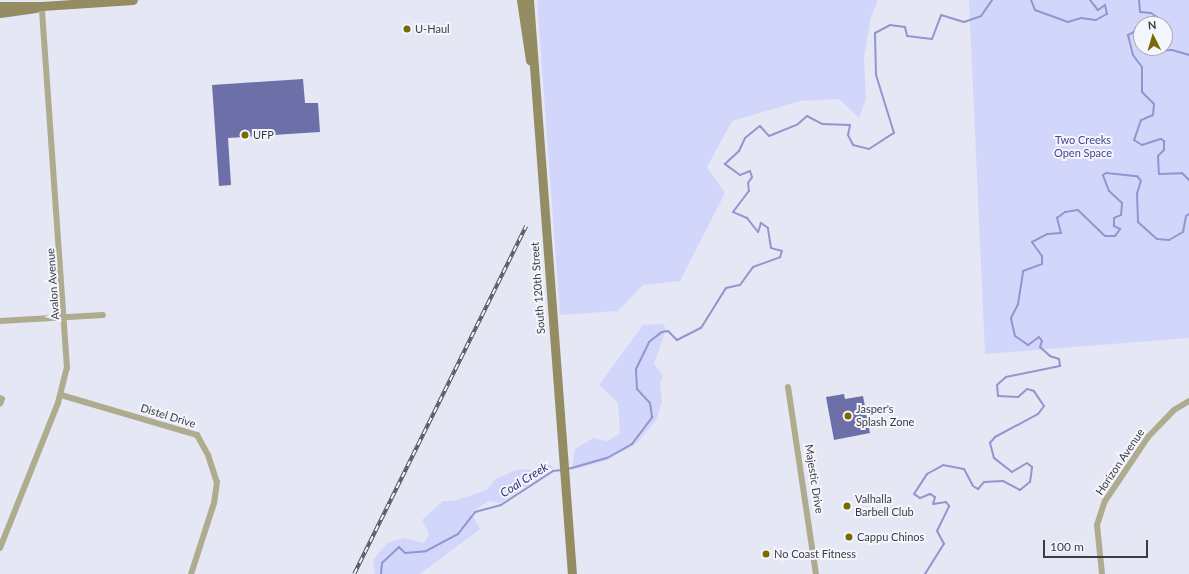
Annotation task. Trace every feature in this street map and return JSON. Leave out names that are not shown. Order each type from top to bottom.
[{"type":"main road","points":[[0,6],[42,6],[134,0]]},
{"type":"main road","points":[[522,0],[538,101]]},
{"type":"main road","name":"South 120th Street","points":[[529,0],[538,101],[547,268],[572,574]]},
{"type":"main road","points":[[0,13],[42,6]]},
{"type":"street","name":"Avalon Avenue","points":[[0,548],[61,395],[67,368],[65,317],[42,6]]},
{"type":"street","points":[[0,321],[103,315]]},
{"type":"street","name":"Majestic Drive","points":[[788,387],[816,574]]},
{"type":"street","name":"Distel Drive","points":[[61,395],[197,435],[208,455],[216,482],[214,503],[191,574]]},
{"type":"street","points":[[0,398],[2,399],[0,404]]},
{"type":"street","name":"Horizon Avenue","points":[[1102,574],[1096,525],[1105,501],[1148,437],[1174,410],[1189,401]]},
{"type":"green space","points":[[537,0],[878,0],[871,17],[864,57],[866,99],[859,118],[839,99],[801,101],[732,121],[707,167],[725,193],[680,281],[643,285],[618,311],[560,315]]},
{"type":"green space","name":"Two Creeks Open Space","points":[[969,0],[1189,0],[1189,338],[985,354]]},
{"type":"green space","points":[[663,324],[666,329],[654,364],[663,375],[660,384],[662,401],[657,419],[637,443],[608,460],[572,470],[575,449],[593,438],[607,441],[620,434],[618,403],[599,385],[643,325]]},
{"type":"green space","points":[[548,464],[554,468],[501,503],[488,501],[471,513],[480,529],[420,574],[375,574],[373,560],[387,543],[404,538],[424,543],[429,534],[422,520],[443,501],[454,501],[487,490],[495,479],[519,469],[538,470]]},
{"type":"building","name":"UFP","points":[[303,79],[305,103],[318,103],[320,132],[228,138],[231,185],[219,186],[212,85]]},
{"type":"building","name":"Jasper's Splash Zone","points":[[844,394],[845,399],[863,396],[870,433],[834,440],[826,397]]},
{"type":"waterway","name":"Coal Creek","points":[[568,469],[607,458],[632,444],[652,417],[650,403],[637,389],[636,369],[649,342],[662,332],[668,331],[677,340],[701,328],[726,288],[740,285],[753,267],[780,257],[782,251],[771,248],[768,228],[761,223],[758,232],[747,218],[733,212],[749,191],[748,183],[752,177],[750,171],[740,175],[725,164],[739,151],[745,138],[760,126],[769,136],[798,124],[807,116],[822,124],[850,125],[848,135],[853,145],[869,149],[894,133],[876,75],[875,33],[890,25],[905,27],[907,36],[932,39],[941,15],[964,22],[981,16],[992,0]]},
{"type":"waterway","name":"Coal Creek","points":[[1031,0],[1035,10],[1068,22],[1081,18],[1096,20],[1107,14],[1105,5],[1098,10],[1090,0]]},
{"type":"waterway","name":"Coal Creek","points":[[1139,0],[1140,12],[1151,13],[1155,16]]},
{"type":"waterway","points":[[1133,32],[1128,35],[1133,55]]},
{"type":"waterway","name":"Coal Creek","points":[[1173,50],[1189,55]]},
{"type":"waterway","points":[[1134,56],[1142,67],[1142,92],[1154,104],[1153,115],[1141,120],[1134,140],[1142,145],[1161,139],[1164,141],[1164,150],[1158,156],[1159,174],[1182,173],[1189,180]]},
{"type":"waterway","points":[[925,574],[944,544],[937,531],[949,506],[946,502],[933,504],[935,497],[930,494],[920,498],[914,494],[927,474],[943,465],[964,469],[973,486],[978,489],[984,482],[1003,481],[1020,490],[1030,482],[1032,467],[1027,463],[1012,472],[994,458],[990,443],[995,437],[1038,414],[1044,406],[1034,391],[1027,389],[1018,397],[998,396],[997,385],[1006,377],[1060,366],[1059,359],[1050,356],[1040,347],[1042,341],[1039,337],[1028,345],[1015,336],[1011,318],[1018,304],[1023,271],[1042,264],[1042,256],[1032,242],[1047,234],[1061,233],[1057,218],[1065,212],[1078,210],[1105,236],[1115,236],[1120,229],[1114,226],[1114,218],[1121,215],[1122,203],[1109,191],[1103,175],[1106,173],[1137,176],[1141,181],[1137,193],[1138,222],[1157,239],[1169,240],[1183,232],[1186,216],[1189,214]]},
{"type":"waterway","name":"Coal Creek","points":[[381,574],[382,563],[399,547],[405,553],[426,551],[458,534],[475,512],[501,505],[553,471],[561,470]]},
{"type":"railway","points":[[354,574],[526,226]]},
{"type":"place","name":"U-Haul","points":[[407,29]]},
{"type":"place","name":"UFP","points":[[245,135]]},
{"type":"place","name":"Jasper's Splash Zone","points":[[848,416]]},
{"type":"place","name":"Valhalla Barbell Club","points":[[847,506]]},
{"type":"place","name":"Cappu Chinos","points":[[849,537]]},
{"type":"place","name":"No Coast Fitness","points":[[766,554]]}]
